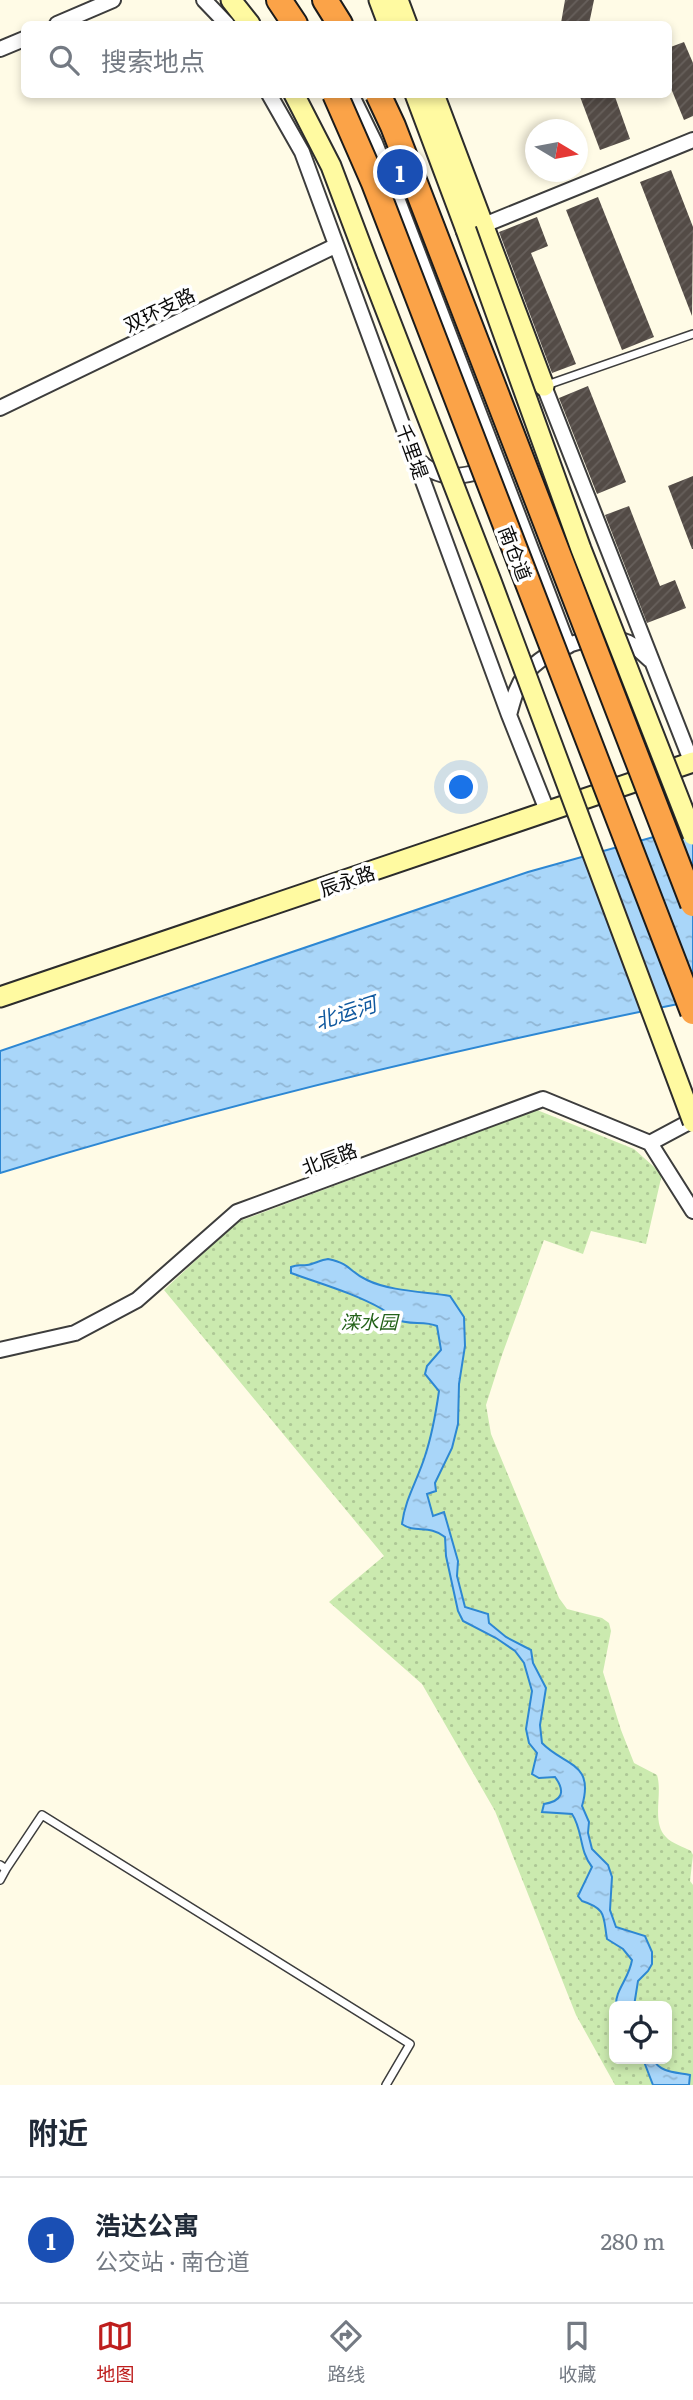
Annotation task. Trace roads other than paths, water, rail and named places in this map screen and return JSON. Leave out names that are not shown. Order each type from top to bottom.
[{"type":"highway","points":[[279,0],[293,21]]},
{"type":"highway","points":[[325,0],[338,21]]},
{"type":"highway","name":"南仓道","points":[[337,98],[374,183],[693,1013]]},
{"type":"highway","name":"南仓道","points":[[380,98],[693,904]]},
{"type":"street","points":[[64,21],[113,0]]},
{"type":"street","points":[[204,0],[224,21]]},
{"type":"street","points":[[231,0],[248,21]]},
{"type":"street","points":[[290,0],[304,21]]},
{"type":"street","points":[[379,0],[387,21]]},
{"type":"street","points":[[398,0],[406,21]]},
{"type":"street","points":[[0,49],[21,39]]},
{"type":"street","name":"千里堤","points":[[271,98],[302,152],[509,715],[547,811]]},
{"type":"street","points":[[296,98],[331,166],[491,581],[693,1121],[650,1143],[693,1212]]},
{"type":"street","points":[[353,98],[395,193],[568,646]]},
{"type":"street","points":[[417,98],[544,386],[691,757]]},
{"type":"street","points":[[435,98],[581,549],[693,835]]},
{"type":"street","points":[[475,227],[693,140]]},
{"type":"street","name":"双环支路","points":[[0,408],[335,246]]},
{"type":"street","points":[[416,458],[435,474],[451,476],[498,466],[523,451],[532,442],[553,411]]},
{"type":"street","points":[[509,715],[514,696],[524,676],[535,663],[568,646],[596,639],[627,642],[653,664]]},
{"type":"street","name":"辰永路","points":[[0,997],[547,811],[691,757]]},
{"type":"street","name":"辰永路","points":[[0,991],[547,811]]},
{"type":"street","name":"北辰路","points":[[0,1350],[75,1333],[136,1300],[237,1212],[543,1099],[650,1143]]},
{"type":"lane","points":[[544,386],[693,334]]},
{"type":"lane","points":[[0,1880],[3,1867],[42,1815],[410,2044],[386,2085]]},
{"type":"water","name":"北运河","points":[[693,826],[693,1001],[344,1078],[171,1123],[0,1173],[0,1051],[528,872]]},
{"type":"water","points":[[328,1259],[342,1263],[376,1284],[450,1296],[464,1317],[465,1346],[459,1384],[458,1424],[452,1448],[435,1483],[436,1491],[427,1494],[433,1516],[444,1512],[458,1561],[457,1576],[465,1607],[488,1614],[489,1623],[506,1637],[531,1650],[533,1663],[546,1688],[540,1725],[542,1743],[581,1773],[585,1792],[582,1806],[589,1822],[588,1833],[592,1849],[608,1865],[612,1877],[610,1910],[616,1927],[645,1936],[652,1952],[652,1964],[638,1981],[635,2001],[616,2001],[632,1960],[623,1949],[607,1939],[600,1910],[578,1896],[592,1867],[585,1854],[575,1820],[572,1814],[542,1812],[544,1804],[555,1801],[561,1791],[555,1777],[539,1778],[532,1774],[537,1753],[529,1743],[526,1729],[532,1691],[524,1663],[515,1651],[463,1621],[458,1611],[446,1556],[445,1537],[433,1531],[402,1524],[435,1415],[439,1391],[425,1374],[427,1366],[441,1350],[437,1326],[400,1321],[360,1298],[291,1273],[291,1267]]},
{"type":"water","points":[[645,2064],[656,2064],[664,2069],[690,2075],[689,2085],[653,2085]]},
{"type":"place","name":"浩达公寓","points":[[400,172]]},
{"type":"park label","name":"滦水园","points":[[369,1321]]}]
